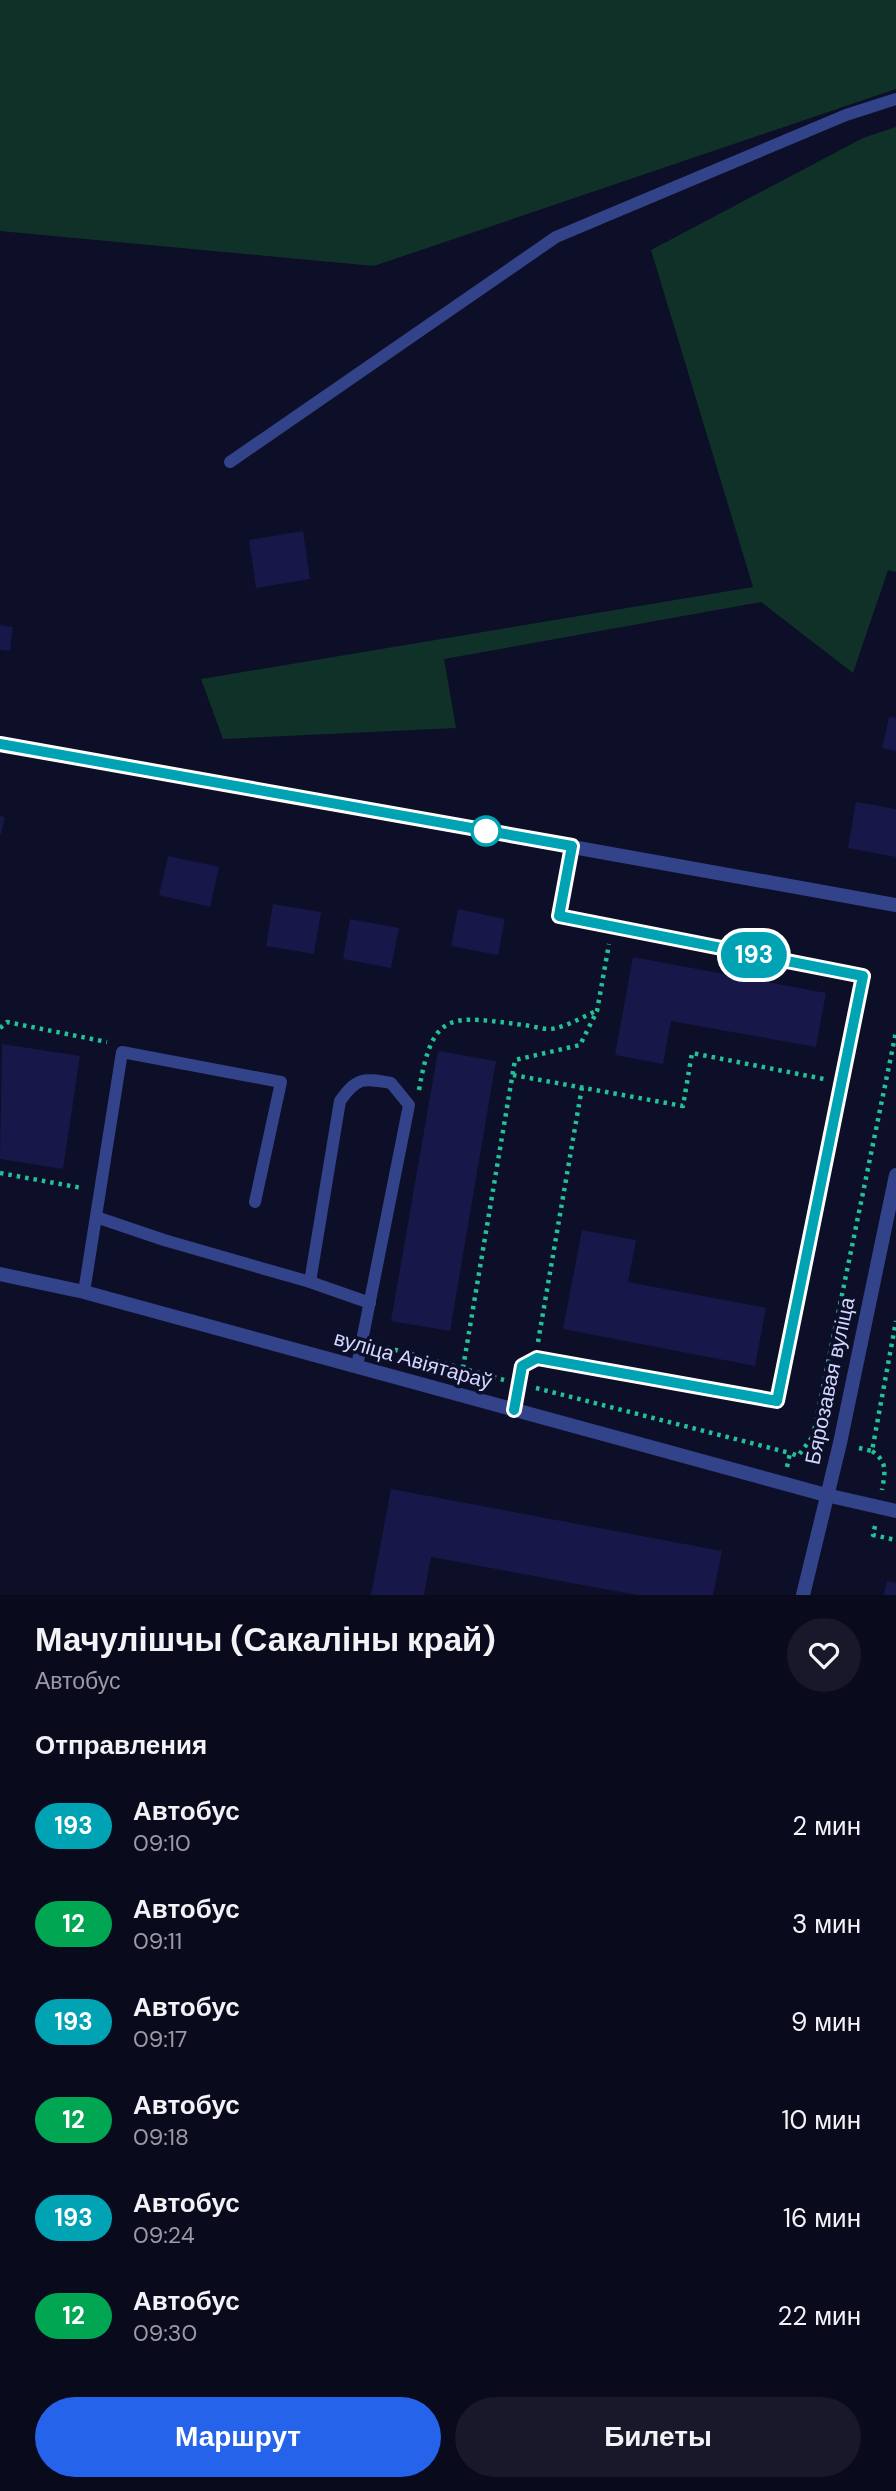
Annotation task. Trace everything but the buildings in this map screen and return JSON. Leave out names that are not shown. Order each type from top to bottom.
[{"type":"street","points":[[0,744],[896,905]]},
{"type":"street","name":"Бярозавая вуліца","points":[[803,1595],[840,1443],[896,1175]]},
{"type":"street","name":"вуліца Авіятараў","points":[[0,1274],[83,1292],[826,1495],[896,1511]]},
{"type":"lane","points":[[230,461],[556,237],[846,115],[896,99]]},
{"type":"lane","points":[[514,1410],[522,1366],[537,1358],[777,1401],[863,976],[559,916],[572,846]]},
{"type":"lane","points":[[83,1292],[122,1052],[281,1082],[255,1202]]},
{"type":"lane","points":[[310,1282],[340,1101],[351,1086],[365,1079],[391,1083],[408,1105],[357,1366]]},
{"type":"lane","points":[[96,1217],[370,1303]]},
{"type":"path","points":[[463,1368],[515,1060],[580,1045],[597,1011],[608,945],[618,938]]},
{"type":"path","points":[[417,1103],[430,1043],[436,1032],[452,1020],[472,1018],[554,1029],[597,1011]]},
{"type":"path","points":[[0,1028],[7,1022],[109,1042],[106,1055]]},
{"type":"path","points":[[513,1075],[683,1105],[692,1053],[842,1083]]},
{"type":"path","points":[[538,1344],[582,1087]]},
{"type":"path","points":[[0,1173],[100,1192]]},
{"type":"path","points":[[85,1189],[87,1176]]},
{"type":"path","points":[[362,1341],[508,1381],[511,1372]]},
{"type":"path","points":[[519,1384],[790,1453]]},
{"type":"path","points":[[872,1451],[881,1457],[886,1469],[878,1507]]},
{"type":"path","points":[[873,1535],[896,1540]]},
{"type":"green space","points":[[0,0],[896,0],[896,89],[374,266],[0,231]]},
{"type":"green space","points":[[896,127],[896,572],[888,570],[853,673],[761,602],[444,659],[456,728],[223,739],[201,679],[753,587],[651,250],[863,138]]},
{"type":"bus line","name":"193","points":[[0,744],[572,846],[559,916],[863,976],[777,1401],[537,1358],[522,1366],[514,1410]]}]
